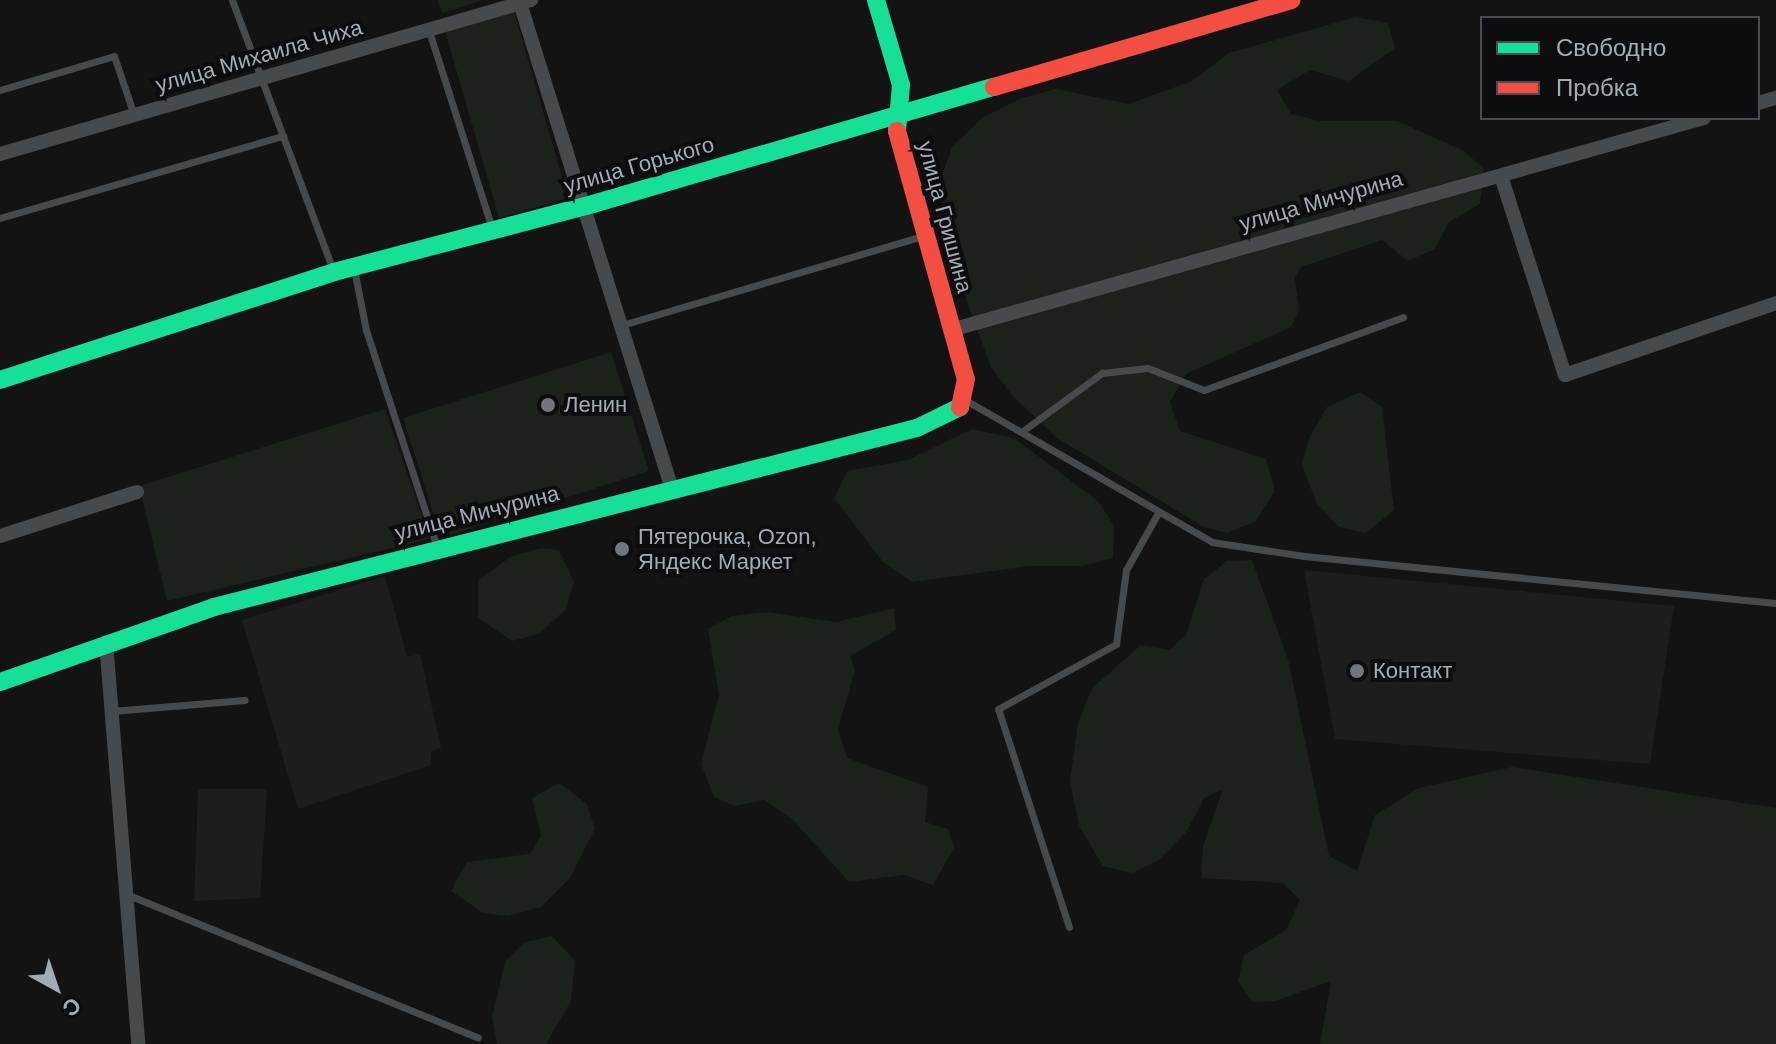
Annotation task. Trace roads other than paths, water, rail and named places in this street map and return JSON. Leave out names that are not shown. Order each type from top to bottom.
[{"type":"street","name":"улица Гришина","points":[[876,0],[901,85],[896,129],[966,379],[965,400]]},
{"type":"street","name":"улица Горького","points":[[0,380],[334,272],[586,206],[1260,4],[1292,0]]},
{"type":"street","name":"улица Михаила Чиха","points":[[0,154],[523,1]]},
{"type":"street","points":[[523,1],[672,489]]},
{"type":"street","name":"улица Мичурина","points":[[951,330],[1697,120]]},
{"type":"street","points":[[1501,176],[1565,375],[1776,303]]},
{"type":"street","name":"улица Мичурина","points":[[0,682],[106,642],[437,547],[917,428],[945,419],[965,400]]},
{"type":"street","points":[[0,536],[137,492]]},
{"type":"street","points":[[106,642],[138,1044]]},
{"type":"lane","points":[[232,0],[257,79],[283,136],[334,272]]},
{"type":"lane","points":[[429,30],[493,231]]},
{"type":"lane","points":[[0,90],[114,56],[134,115]]},
{"type":"lane","points":[[0,218],[283,136]]},
{"type":"lane","points":[[622,325],[924,236]]},
{"type":"lane","points":[[354,267],[366,330],[437,547]]},
{"type":"lane","points":[[1024,430],[1102,373],[1148,368],[1204,390],[1403,317]]},
{"type":"lane","points":[[965,400],[1024,430],[1158,513],[1212,542],[1304,556],[1776,603]]},
{"type":"lane","points":[[1069,927],[998,709],[1116,644],[1126,570],[1158,513]]},
{"type":"lane","points":[[112,711],[245,700]]},
{"type":"lane","points":[[124,893],[478,1038]]},
{"type":"place","name":"Ленин","points":[[548,405]]},
{"type":"place","name":"Пятерочка, Ozon, Яндекс Маркет","points":[[622,549]]},
{"type":"place","name":"Контакт","points":[[1357,671]]}]
